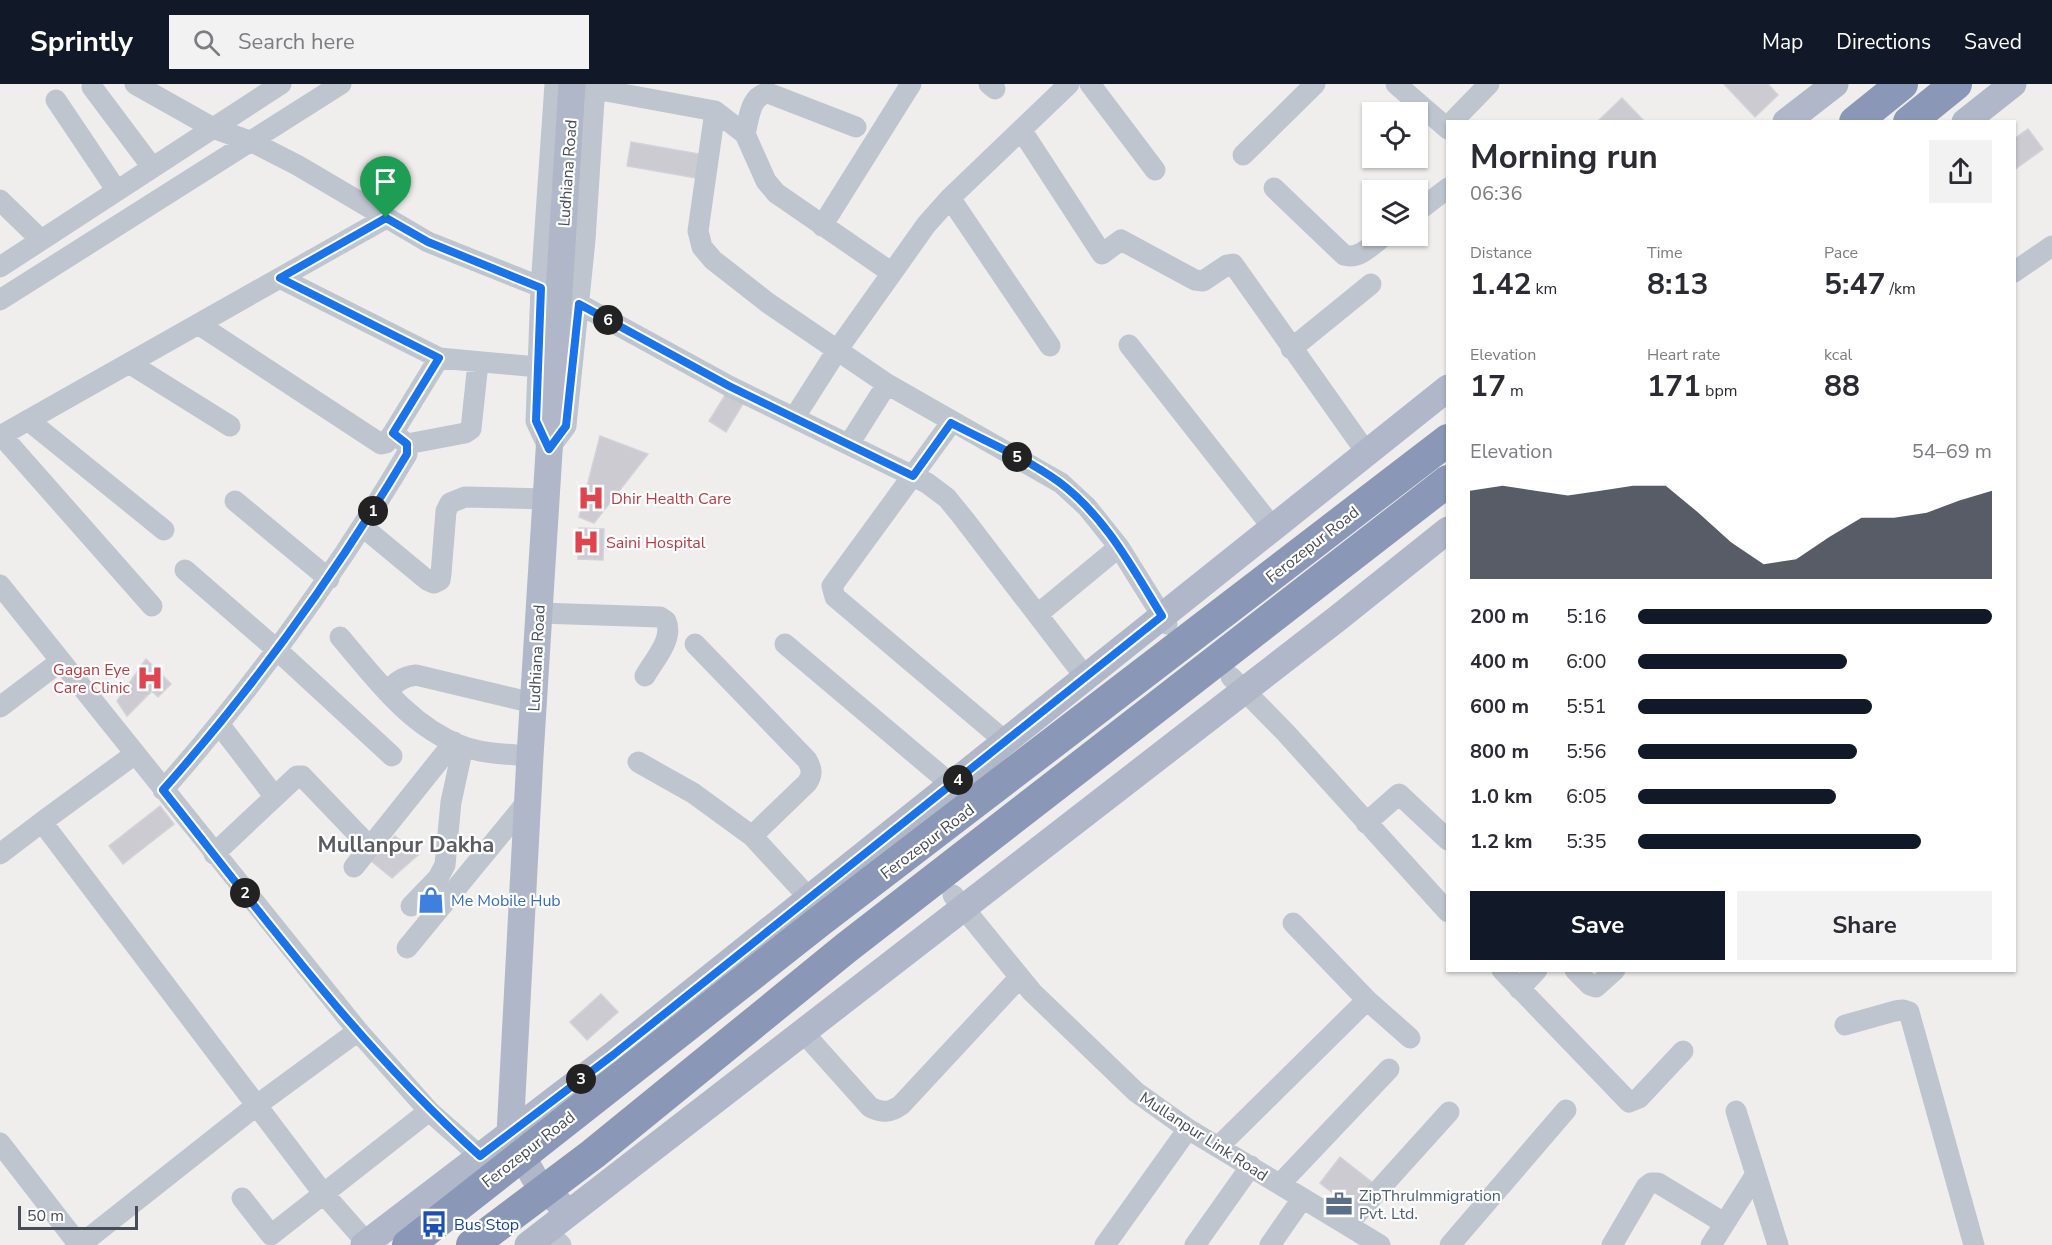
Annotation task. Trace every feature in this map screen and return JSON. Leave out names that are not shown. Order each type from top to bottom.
[{"type":"highway","points":[[1857,120],[1902,84]]},
{"type":"highway","points":[[1911,120],[1956,84]]},
{"type":"highway","name":"Ferozepur Road","points":[[408,1245],[483,1169],[564,1121],[1446,442]]},
{"type":"highway","points":[[472,1245],[593,1154],[855,941],[1446,483]]},
{"type":"main road","points":[[1789,120],[1834,84]]},
{"type":"main road","points":[[1968,120],[2013,84]]},
{"type":"main road","name":"Ludhiana Road","points":[[510,1134],[527,802],[549,449],[587,86]]},
{"type":"main road","points":[[365,1244],[483,1169],[510,1134],[810,899],[902,833],[952,785],[1086,678],[1165,620],[1273,528],[1446,390]]},
{"type":"main road","points":[[545,1240],[568,1214],[802,1031],[958,901],[1238,683],[1446,531]]},
{"type":"main road","points":[[510,1134],[534,1177],[568,1214]]},
{"type":"street","points":[[135,84],[213,128],[252,142],[297,165],[428,242],[541,288]]},
{"type":"street","points":[[0,267],[281,84]]},
{"type":"street","points":[[0,300],[341,84]]},
{"type":"street","points":[[555,84],[541,288],[536,421],[549,449],[566,426],[579,304],[587,86],[715,111],[745,134],[766,181],[776,193],[892,273]]},
{"type":"street","points":[[822,226],[911,84]]},
{"type":"street","points":[[794,418],[838,349],[926,225],[950,198],[1069,84]]},
{"type":"street","points":[[1090,84],[1155,170]]},
{"type":"street","points":[[1243,155],[1315,84]]},
{"type":"street","points":[[1396,84],[1446,124]]},
{"type":"street","points":[[1454,120],[1489,84]]},
{"type":"street","points":[[92,87],[152,167]]},
{"type":"street","points":[[745,134],[755,99],[760,94],[768,93],[856,127]]},
{"type":"street","points":[[56,100],[117,191]]},
{"type":"street","points":[[715,111],[698,231],[702,247],[713,260],[768,303],[887,384],[951,423],[1027,462],[1060,483],[1087,507],[1119,547],[1165,620]]},
{"type":"street","points":[[1022,130],[1101,254],[1121,240],[1195,280],[1203,280],[1227,265],[1233,264],[1366,452]]},
{"type":"street","points":[[1274,188],[1344,255],[1350,257],[1359,255],[1371,246]]},
{"type":"street","points":[[1428,203],[1446,190]]},
{"type":"street","points":[[950,198],[1050,346]]},
{"type":"street","points":[[0,200],[41,240]]},
{"type":"street","points":[[152,606],[1,435],[386,218]]},
{"type":"street","points":[[2016,271],[2052,246]]},
{"type":"street","points":[[280,278],[439,358],[538,367]]},
{"type":"street","points":[[1291,349],[1371,284]]},
{"type":"street","points":[[579,304],[685,364],[913,476],[947,498],[1086,678]]},
{"type":"street","points":[[198,324],[381,444],[400,439],[465,433],[471,429],[478,363]]},
{"type":"street","points":[[1130,345],[1273,528]]},
{"type":"street","points":[[400,439],[439,358]]},
{"type":"street","points":[[129,363],[230,426]]},
{"type":"street","points":[[849,444],[887,384]]},
{"type":"street","points":[[28,420],[164,530]]},
{"type":"street","points":[[951,423],[832,586],[832,591],[835,597],[1006,742]]},
{"type":"street","points":[[163,790],[219,724],[328,579],[363,527],[407,454],[400,439]]},
{"type":"street","points":[[363,527],[427,580],[434,583],[440,580],[446,511],[450,503],[465,497],[546,499]]},
{"type":"street","points":[[235,501],[328,579]]},
{"type":"street","points":[[1038,614],[1119,547]]},
{"type":"street","points":[[185,570],[276,649],[392,756]]},
{"type":"street","points":[[0,585],[358,1031],[483,1169]]},
{"type":"street","points":[[539,613],[660,618],[666,621],[670,630],[668,638],[645,676]]},
{"type":"street","points":[[340,637],[387,693],[412,717],[458,744],[530,756]]},
{"type":"street","points":[[696,644],[807,760],[812,768],[812,776],[807,783],[752,836]]},
{"type":"street","points":[[785,644],[952,785]]},
{"type":"street","points":[[0,707],[61,661]]},
{"type":"street","points":[[387,693],[396,682],[416,675],[533,703]]},
{"type":"street","points":[[1238,683],[1446,910]]},
{"type":"street","points":[[219,724],[275,796]]},
{"type":"street","points":[[354,867],[458,744]]},
{"type":"street","points":[[411,906],[438,878],[445,866],[458,744]]},
{"type":"street","points":[[0,854],[135,754]]},
{"type":"street","points":[[638,762],[693,793],[752,836],[810,899]]},
{"type":"street","points":[[214,854],[297,776],[306,777],[370,847]]},
{"type":"street","points":[[1366,823],[1399,794],[1446,838]]},
{"type":"street","points":[[407,948],[527,802]]},
{"type":"street","points":[[42,822],[323,1193],[365,1244]]},
{"type":"street","name":"Mullanpur Link Road","points":[[958,901],[1020,977],[1098,1058],[1136,1092],[1188,1129],[1380,1245]]},
{"type":"street","points":[[1293,923],[1368,1000],[1410,1038]]},
{"type":"street","points":[[1504,972],[1629,1102],[1639,1098],[1683,1051]]},
{"type":"street","points":[[1519,989],[1535,972]]},
{"type":"street","points":[[1577,972],[1590,985],[1596,987],[1613,972]]},
{"type":"street","points":[[802,1031],[870,1107],[880,1112],[892,1111],[901,1105],[1020,977]]},
{"type":"street","points":[[1218,1147],[1368,1000]]},
{"type":"street","points":[[1845,1025],[1895,1011],[1909,1012],[1974,1245]]},
{"type":"street","points":[[0,1143],[79,1245],[257,1105],[358,1031]]},
{"type":"street","points":[[1280,1184],[1389,1069]]},
{"type":"street","points":[[1450,1245],[1566,1110]]},
{"type":"street","points":[[242,1198],[264,1240],[429,1111]]},
{"type":"street","points":[[1736,1111],[1778,1245]]},
{"type":"street","points":[[1347,1226],[1449,1113]]},
{"type":"street","points":[[1105,1245],[1188,1129]]},
{"type":"street","points":[[1195,1245],[1251,1166]]},
{"type":"street","points":[[1711,1245],[1756,1174]]},
{"type":"street","points":[[1612,1245],[1646,1187],[1651,1183],[1658,1183],[1724,1223]]},
{"type":"street","points":[[1270,1245],[1302,1199]]},
{"type":"building","points":[[1724,84],[1768,84],[1778,95],[1755,117]]},
{"type":"building","points":[[1622,98],[1643,120],[1599,120]]},
{"type":"building","points":[[2028,129],[2043,149],[2016,169],[2016,138]]},
{"type":"building","points":[[631,142],[705,155],[701,179],[627,166]]},
{"type":"building","points":[[727,392],[744,402],[726,432],[709,421]]},
{"type":"building","points":[[600,436],[648,454],[594,523],[579,517]]},
{"type":"building","points":[[579,528],[604,529],[603,560],[578,559]]},
{"type":"building","points":[[146,659],[171,684],[158,697],[152,691],[127,716],[117,701]]},
{"type":"building","points":[[160,806],[174,824],[123,864],[109,846]]},
{"type":"building","points":[[395,836],[418,855],[392,878],[371,861]]},
{"type":"building","points":[[601,994],[618,1012],[587,1040],[570,1022]]},
{"type":"building","points":[[1340,1157],[1373,1183],[1353,1209],[1320,1183]]},
{"type":"place","name":"Dhir Health Care","points":[[591,498]]},
{"type":"place","name":"Saini Hospital","points":[[586,542]]},
{"type":"place","name":"Gagan Eye Care Clinic","points":[[150,678]]},
{"type":"place","name":"Me Mobile Hub","points":[[431,900]]},
{"type":"place","name":"ZipThruImmigration Pvt. Ltd.","points":[[1339,1204]]},
{"type":"place","name":"Bus Stop","points":[[434,1224]]},
{"type":"district","name":"Mullanpur Dakha","points":[[406,844]]},
{"type":"route","points":[[386,218],[428,242],[541,288],[536,421],[549,449],[566,426],[579,304],[685,364],[913,476],[951,423],[1027,462],[1060,483],[1087,507],[1119,547],[1162,616],[613,1055],[480,1156],[429,1111],[358,1031],[163,790],[234,706],[328,579],[363,527],[407,454],[407,444],[393,433],[439,358],[280,278],[386,218]]}]
